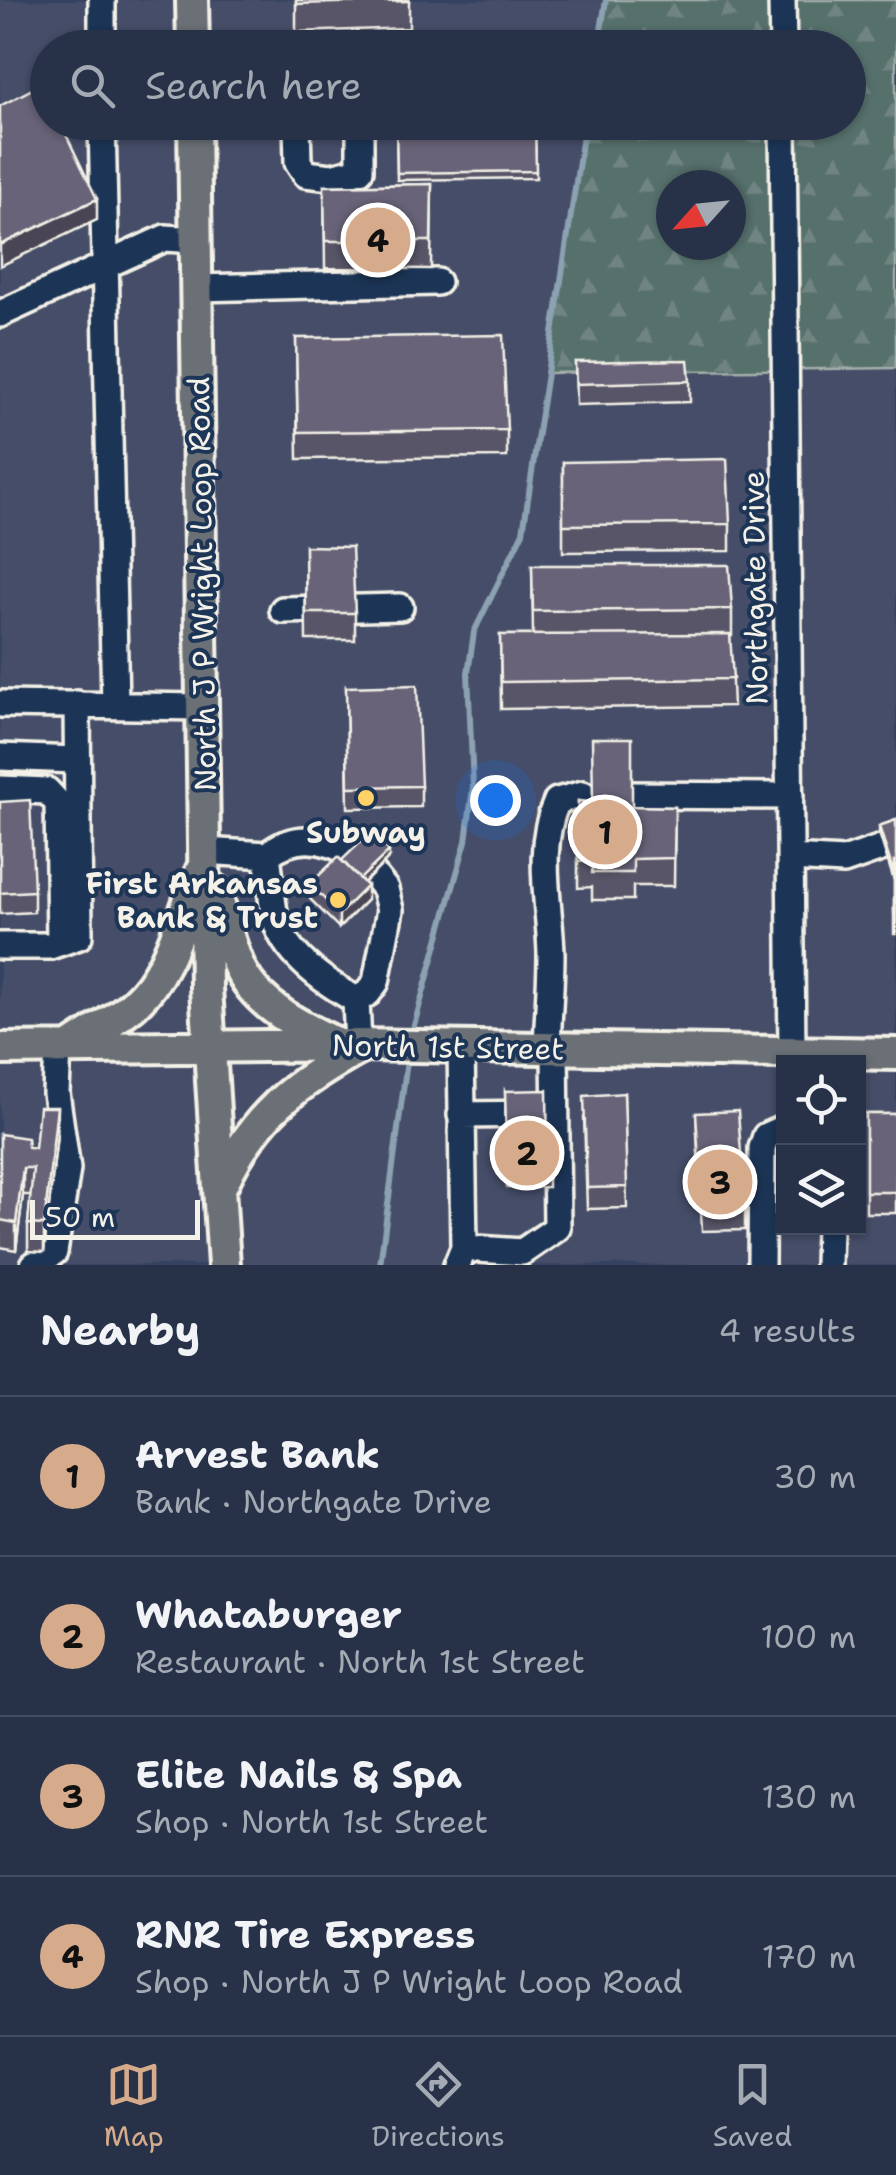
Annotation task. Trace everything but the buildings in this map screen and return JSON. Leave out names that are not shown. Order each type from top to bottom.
[{"type":"main road","points":[[192,0],[193,30]]},
{"type":"main road","name":"North J P Wright Loop Road","points":[[194,140],[208,1046],[224,1265]]},
{"type":"main road","points":[[205,857],[242,972],[268,1003],[294,1023],[354,1045]]},
{"type":"main road","points":[[64,1048],[134,1006],[149,989],[164,968],[205,857]]},
{"type":"main road","points":[[219,1189],[239,1147],[268,1112],[354,1045]]},
{"type":"main road","name":"North 1st Street","points":[[0,1048],[354,1045],[810,1055]]},
{"type":"main road","name":"North 1st Street","points":[[866,1056],[896,1054]]},
{"type":"street","points":[[102,0],[102,30]]},
{"type":"street","points":[[782,0],[783,30]]},
{"type":"street","points":[[102,140],[114,704]]},
{"type":"street","points":[[297,140],[298,162],[306,174],[331,176],[360,170],[360,140]]},
{"type":"street","name":"Northgate Drive","points":[[784,140],[792,1052]]},
{"type":"street","points":[[0,314],[166,238],[196,240]]},
{"type":"street","points":[[197,288],[436,282]]},
{"type":"street","points":[[284,610],[400,607]]},
{"type":"street","points":[[0,704],[204,706]]},
{"type":"street","points":[[0,946],[50,946],[79,936],[77,704]]},
{"type":"street","points":[[0,757],[75,760]]},
{"type":"street","points":[[0,774],[43,776],[54,784],[58,803],[60,942]]},
{"type":"street","points":[[0,789],[48,791],[58,803]]},
{"type":"street","points":[[461,1046],[460,1256],[522,1252],[557,1228],[558,1114],[551,1048],[545,846],[548,819],[557,801],[583,794]]},
{"type":"street","points":[[624,795],[790,796]]},
{"type":"street","points":[[205,857],[267,855],[282,842],[318,840],[330,842],[353,856]]},
{"type":"street","points":[[790,858],[844,861],[884,847]]},
{"type":"street","points":[[267,855],[275,919],[283,938],[318,975],[356,1000]]},
{"type":"street","points":[[356,1000],[376,982],[390,910],[385,889],[372,874]]},
{"type":"street","points":[[354,1045],[356,1000]]},
{"type":"street","points":[[34,1265],[54,1252],[67,1169],[56,1093],[64,1048]]},
{"type":"street","points":[[462,1115],[558,1114]]},
{"type":"street","points":[[761,1265],[762,1148],[766,1136],[776,1132]]},
{"type":"street","points":[[828,1265],[829,1235]]},
{"type":"shaded area","points":[[0,0],[608,0],[603,30],[30,30],[30,140],[585,140],[549,373],[896,368],[896,1265],[0,1265]]},
{"type":"green space","points":[[606,0],[896,0],[896,368],[546,373],[582,140],[866,140],[866,30],[601,30]]},
{"type":"waterway","points":[[601,30],[606,0]]},
{"type":"waterway","points":[[411,1036],[466,841],[473,787],[468,673],[474,632],[523,532],[582,140]]},
{"type":"waterway","points":[[380,1265],[408,1053]]},
{"type":"place","name":"RNR Tire Express","points":[[378,240]]},
{"type":"place","name":"Subway","points":[[366,798]]},
{"type":"place","name":"Arvest Bank","points":[[605,832]]},
{"type":"place","name":"First Arkansas Bank & Trust","points":[[338,900]]},
{"type":"place","name":"Whataburger","points":[[527,1153]]},
{"type":"place","name":"Elite Nails & Spa","points":[[720,1182]]}]
